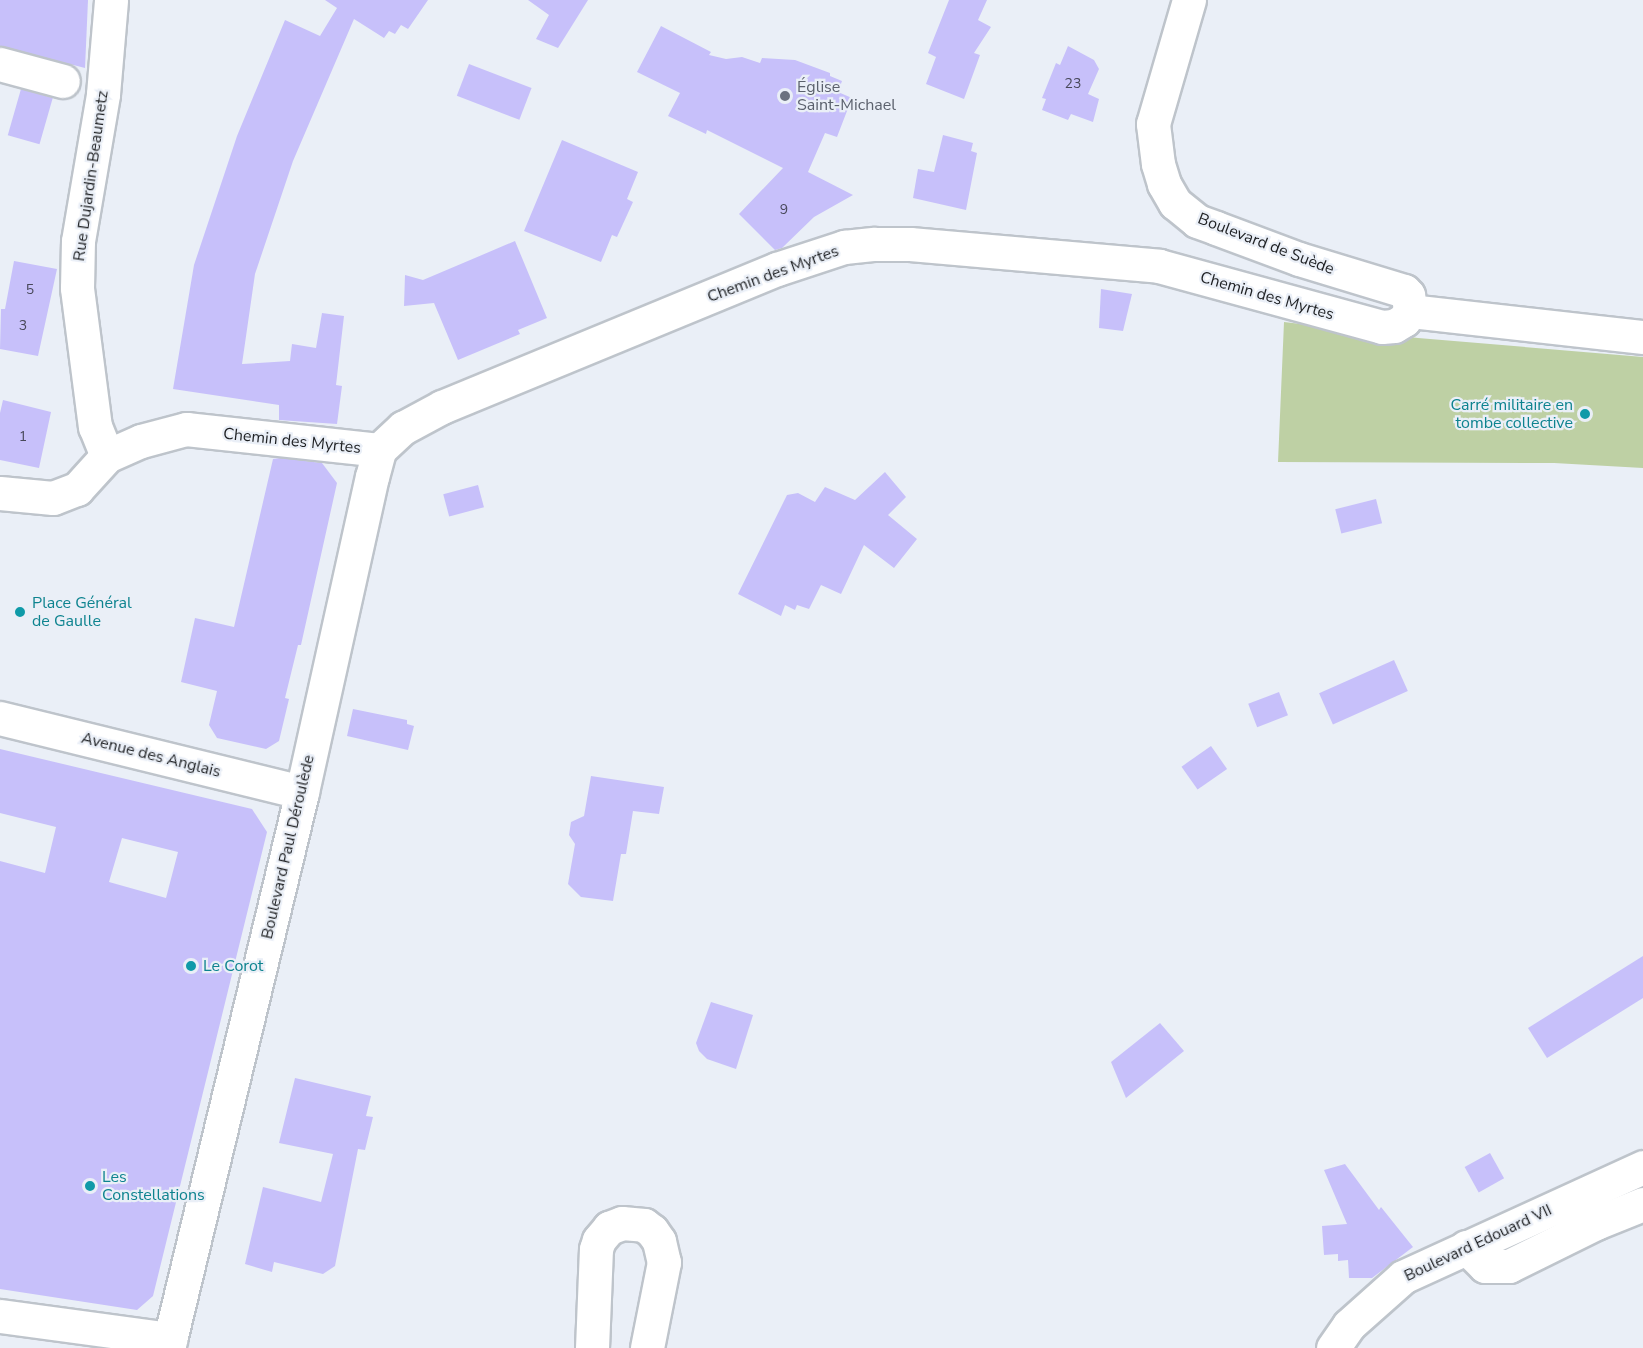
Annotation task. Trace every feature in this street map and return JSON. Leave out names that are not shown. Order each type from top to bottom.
[{"type":"street","name":"Rue Dujardin-Beaumetz","points":[[107,456],[95,426],[77,288],[78,242],[103,94],[111,0]]},
{"type":"street","name":"Boulevard de Suède","points":[[1190,0],[1153,124],[1158,164],[1164,184],[1175,203],[1197,221],[1299,259],[1404,291],[1408,295],[1410,311]]},
{"type":"street","points":[[1,69],[63,81]]},
{"type":"street","name":"Chemin des Myrtes","points":[[107,456],[141,441],[186,429],[379,450],[403,429],[442,407],[777,269],[844,247],[910,244],[1159,266],[1382,327],[1394,326],[1404,320],[1410,311]]},
{"type":"street","points":[[1410,311],[1643,337]]},
{"type":"street","name":"Boulevard Paul Déroulède","points":[[169,1344],[302,792],[379,450]]},
{"type":"street","points":[[0,493],[53,498],[77,489],[107,456]]},
{"type":"street","name":"Avenue des Anglais","points":[[0,718],[302,792]]},
{"type":"street","name":"Boulevard Edouard VII","points":[[1333,1348],[1349,1325],[1403,1276],[1643,1167]]},
{"type":"street","points":[[1466,1246],[1485,1266],[1509,1266],[1596,1223],[1643,1204]]},
{"type":"street","points":[[592,1348],[596,1249],[599,1240],[609,1228],[622,1223],[644,1225],[651,1231],[659,1241],[664,1262],[647,1348]]},
{"type":"street","points":[[0,1316],[169,1344]]},
{"type":"green space","points":[[1284,322],[1418,338],[1643,357],[1643,468],[1554,463],[1278,462]]},
{"type":"building","points":[[0,0],[88,0],[85,68],[0,46]]},
{"type":"building","points":[[325,0],[428,0],[408,29],[401,25],[395,34],[389,31],[384,38],[354,19],[293,161],[255,274],[242,364],[290,361],[292,344],[316,348],[322,313],[344,316],[336,385],[342,386],[337,424],[279,420],[279,405],[173,389],[194,265],[237,136],[285,20],[320,36],[337,8]]},
{"type":"building","points":[[528,0],[588,0],[558,48],[536,39],[549,15]]},
{"type":"building","points":[[949,0],[987,0],[978,20],[991,27],[974,53],[980,55],[964,99],[926,84],[936,57],[928,53]]},
{"type":"building","points":[[661,26],[711,52],[709,55],[726,59],[742,57],[760,63],[762,58],[795,60],[830,73],[830,76],[842,81],[838,92],[852,98],[837,137],[825,133],[808,172],[853,195],[814,217],[782,248],[775,250],[739,214],[783,168],[707,130],[706,134],[668,116],[680,93],[637,72]]},
{"type":"building","points":[[1068,46],[1094,60],[1099,69],[1088,94],[1099,99],[1093,122],[1071,114],[1068,120],[1042,110],[1046,99],[1042,98],[1056,63],[1060,65]]},
{"type":"building","points":[[469,64],[532,88],[519,120],[457,96]]},
{"type":"building","points":[[21,89],[53,98],[39,144],[8,135]]},
{"type":"building","points":[[943,135],[973,143],[971,151],[977,153],[966,210],[913,198],[918,169],[934,172]]},
{"type":"building","points":[[562,140],[638,172],[627,199],[633,202],[617,237],[612,235],[601,262],[524,231]]},
{"type":"building","points":[[515,241],[547,318],[518,330],[520,334],[458,360],[434,303],[404,306],[405,275],[423,280]]},
{"type":"building","points":[[14,261],[57,269],[38,356],[0,349],[1,309],[5,309]]},
{"type":"building","points":[[1101,289],[1132,294],[1123,331],[1099,328]]},
{"type":"building","points":[[3,400],[51,412],[39,468],[0,460],[0,413]]},
{"type":"building","points":[[273,459],[322,463],[337,483],[301,645],[298,645],[285,698],[289,699],[279,741],[266,749],[217,738],[209,725],[217,691],[181,682],[195,618],[234,627]]},
{"type":"building","points":[[885,472],[906,497],[888,515],[917,539],[894,568],[864,545],[841,594],[821,585],[809,609],[797,605],[795,610],[785,605],[781,616],[738,594],[787,495],[798,493],[815,502],[825,487],[855,500]]},
{"type":"building","points":[[478,485],[484,507],[449,517],[443,494]]},
{"type":"building","points":[[1376,499],[1382,523],[1341,533],[1335,509]]},
{"type":"building","points":[[1394,660],[1408,691],[1333,724],[1319,693]]},
{"type":"building","points":[[1279,692],[1288,715],[1257,727],[1248,704]]},
{"type":"building","points":[[353,709],[407,720],[407,724],[414,726],[408,750],[347,736]]},
{"type":"building","points":[[1211,746],[1227,769],[1198,790],[1182,767]]},
{"type":"building","points":[[0,749],[252,809],[267,832],[153,1296],[137,1310],[0,1289],[0,861],[45,873],[56,827],[0,813]],"holes":[[[122,838],[178,852],[166,898],[109,882]]]},
{"type":"building","points":[[591,776],[664,787],[659,814],[633,811],[626,854],[621,854],[613,901],[581,897],[568,884],[575,844],[569,835],[571,822],[584,816]]},
{"type":"building","points":[[1643,956],[1643,998],[1547,1058],[1528,1028]]},
{"type":"building","points":[[711,1002],[753,1015],[736,1069],[707,1059],[699,1051],[696,1043]]},
{"type":"building","points":[[1160,1023],[1184,1051],[1126,1098],[1111,1062]]},
{"type":"building","points":[[295,1078],[371,1096],[366,1116],[373,1117],[365,1150],[358,1149],[335,1266],[323,1274],[274,1262],[272,1272],[245,1264],[263,1187],[321,1202],[333,1154],[279,1143]]},
{"type":"building","points":[[1490,1153],[1504,1178],[1479,1192],[1465,1167]]},
{"type":"building","points":[[1345,1164],[1379,1210],[1381,1207],[1413,1247],[1372,1278],[1349,1278],[1348,1260],[1338,1261],[1338,1254],[1324,1255],[1322,1226],[1347,1224],[1324,1170]]},
{"type":"place","name":"Église Saint-Michael","points":[[785,96]]},
{"type":"place","name":"Carré militaire en tombe collective","points":[[1585,414]]},
{"type":"place","name":"Place Général de Gaulle","points":[[20,612]]},
{"type":"place","name":"Le Corot","points":[[191,966]]},
{"type":"place","name":"Les Constellations","points":[[90,1186]]}]
